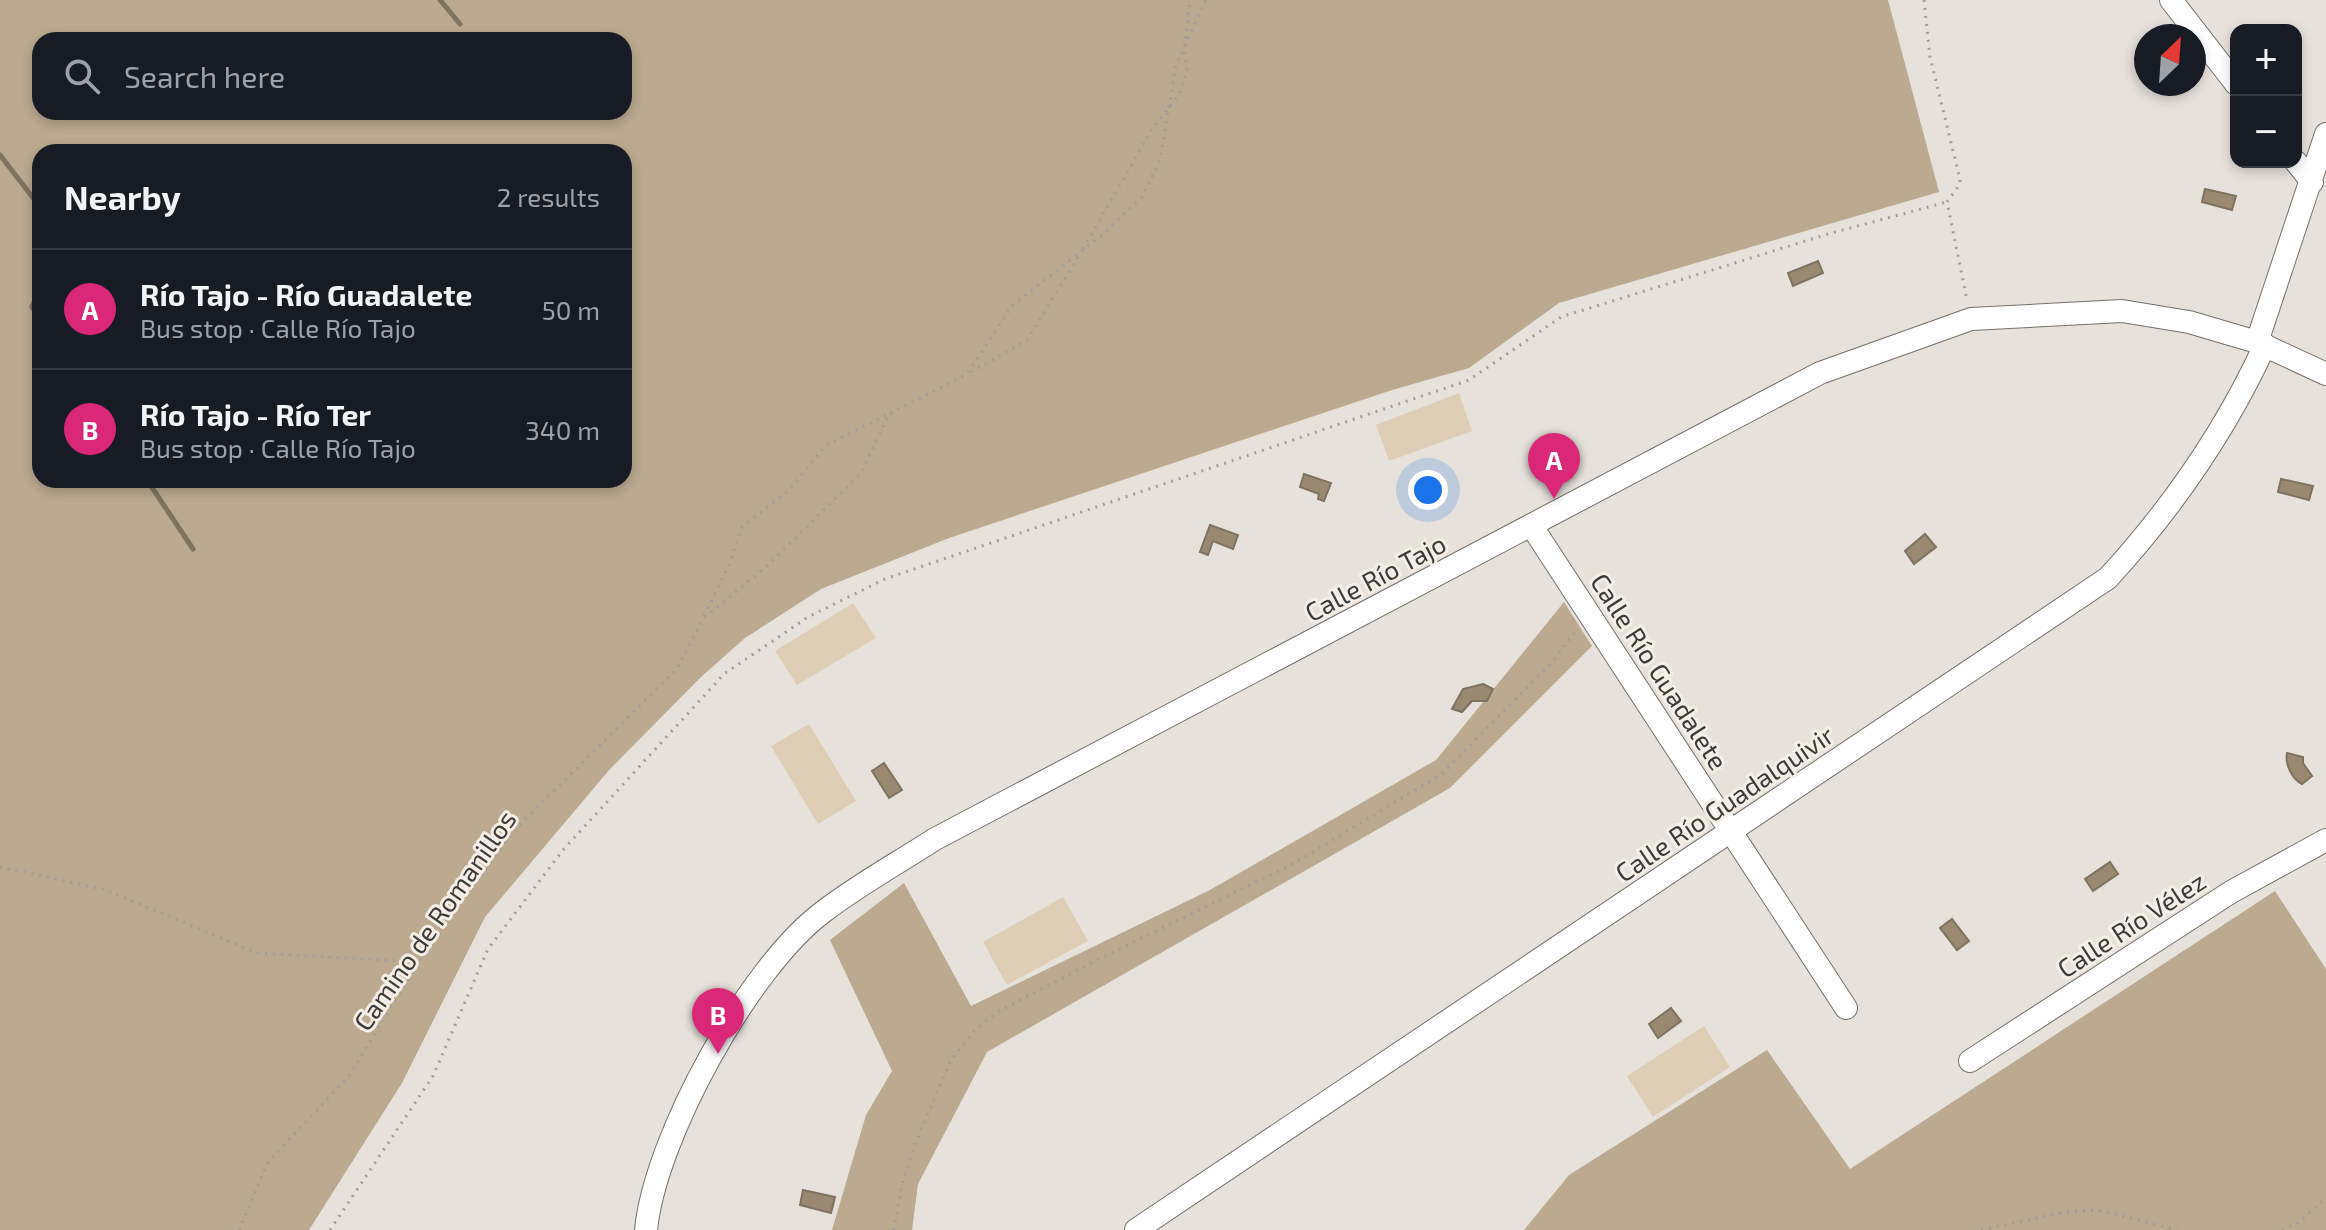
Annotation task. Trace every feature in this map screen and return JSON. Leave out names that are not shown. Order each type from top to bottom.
[{"type":"street","points":[[2171,0],[2230,76]]},
{"type":"street","name":"Calle Río Guadalquivir","points":[[1136,1230],[2108,578],[2148,534],[2199,468],[2261,344],[2326,134]]},
{"type":"street","points":[[2301,168],[2312,182]]},
{"type":"street","name":"Calle Río Tajo","points":[[646,1230],[658,1178],[678,1118],[719,1043],[772,965],[821,913],[935,839],[1820,373],[1971,319],[2122,311],[2189,322],[2261,344],[2326,374]]},
{"type":"street","name":"Calle Río Guadalete","points":[[1531,525],[1846,1008]]},
{"type":"street","name":"Calle Río Vélez","points":[[1970,1061],[2231,892],[2326,840]]},
{"type":"path","points":[[703,619],[729,565],[742,527],[788,491],[826,445],[1027,340],[1152,129],[1179,95],[1187,70],[1184,50],[1190,0]]},
{"type":"path","points":[[967,374],[1012,306],[1082,251],[1142,197],[1160,160],[1176,65],[1206,0]]},
{"type":"path","points":[[330,1230],[433,1076],[488,949],[563,850],[724,674],[808,617],[885,579],[1469,380],[1561,317],[1828,234],[1947,202],[1960,184],[1960,179],[1930,57],[1924,0]]},
{"type":"path","points":[[1947,202],[1971,319]]},
{"type":"path","name":"Camino de Romanillos","points":[[239,1230],[268,1162],[349,1076],[419,962],[514,830],[676,670],[703,619],[767,566],[861,473],[889,414]]},
{"type":"path","points":[[894,1230],[902,1184],[916,1142],[950,1062],[974,1031],[997,1012],[1295,863],[1443,773],[1553,661],[1588,612]]},
{"type":"path","points":[[0,867],[106,890],[257,953],[419,962]]},
{"type":"path","points":[[2282,1230],[2298,1223],[2326,1198]]},
{"type":"path","points":[[1981,1230],[2065,1212],[2097,1210],[2177,1230]]},
{"type":"shaded area","points":[[0,0],[1888,0],[1939,192],[1559,303],[1469,368],[1392,390],[949,538],[821,589],[745,638],[701,677],[610,769],[485,917],[402,1083],[309,1230],[0,1230]]},
{"type":"shaded area","points":[[2205,189],[2236,196],[2232,210],[2202,202]]},
{"type":"shaded area","points":[[1818,261],[1823,273],[1793,286],[1788,273]]},
{"type":"shaded area","points":[[1459,393],[1472,431],[1389,461],[1376,425]]},
{"type":"shaded area","points":[[1304,474],[1331,483],[1324,501],[1318,499],[1319,494],[1300,487]]},
{"type":"shaded area","points":[[2281,479],[2313,486],[2309,500],[2278,492]]},
{"type":"shaded area","points":[[1210,525],[1238,535],[1233,549],[1213,541],[1208,555],[1200,552]]},
{"type":"shaded area","points":[[1925,534],[1936,547],[1914,564],[1905,551]]},
{"type":"shaded area","points":[[1564,602],[1592,646],[1450,788],[987,1052],[918,1184],[912,1230],[832,1230],[866,1115],[892,1071],[830,940],[904,883],[971,1006],[1210,890],[1436,760]]},
{"type":"shaded area","points":[[853,603],[876,638],[797,685],[775,651]]},
{"type":"shaded area","points":[[1483,684],[1493,689],[1487,701],[1472,701],[1462,712],[1452,709],[1463,689]]},
{"type":"shaded area","points":[[809,724],[856,801],[818,824],[771,746]]},
{"type":"shaded area","points":[[2287,753],[2303,757],[2303,763],[2312,776],[2302,784],[2290,771]]},
{"type":"shaded area","points":[[884,763],[902,790],[889,798],[872,771]]},
{"type":"shaded area","points":[[2110,862],[2118,874],[2093,891],[2085,879]]},
{"type":"shaded area","points":[[2275,891],[2326,969],[2326,1230],[1524,1230],[1569,1175],[1767,1050],[1850,1169]]},
{"type":"shaded area","points":[[1063,897],[1088,941],[1007,985],[983,942]]},
{"type":"shaded area","points":[[1952,919],[1969,941],[1957,950],[1940,928]]},
{"type":"shaded area","points":[[1671,1008],[1681,1021],[1658,1038],[1649,1024]]},
{"type":"shaded area","points":[[1704,1026],[1730,1067],[1653,1117],[1627,1076]]},
{"type":"shaded area","points":[[803,1190],[835,1197],[831,1213],[800,1205]]},
{"type":"waterway","points":[[440,0],[460,24]]},
{"type":"waterway","points":[[0,155],[32,197]]},
{"type":"waterway","points":[[152,488],[193,549]]},
{"type":"place","name":"Río Tajo - Río Guadalete","points":[[1554,499]]},
{"type":"place","name":"Río Tajo - Río Ter","points":[[718,1054]]}]
